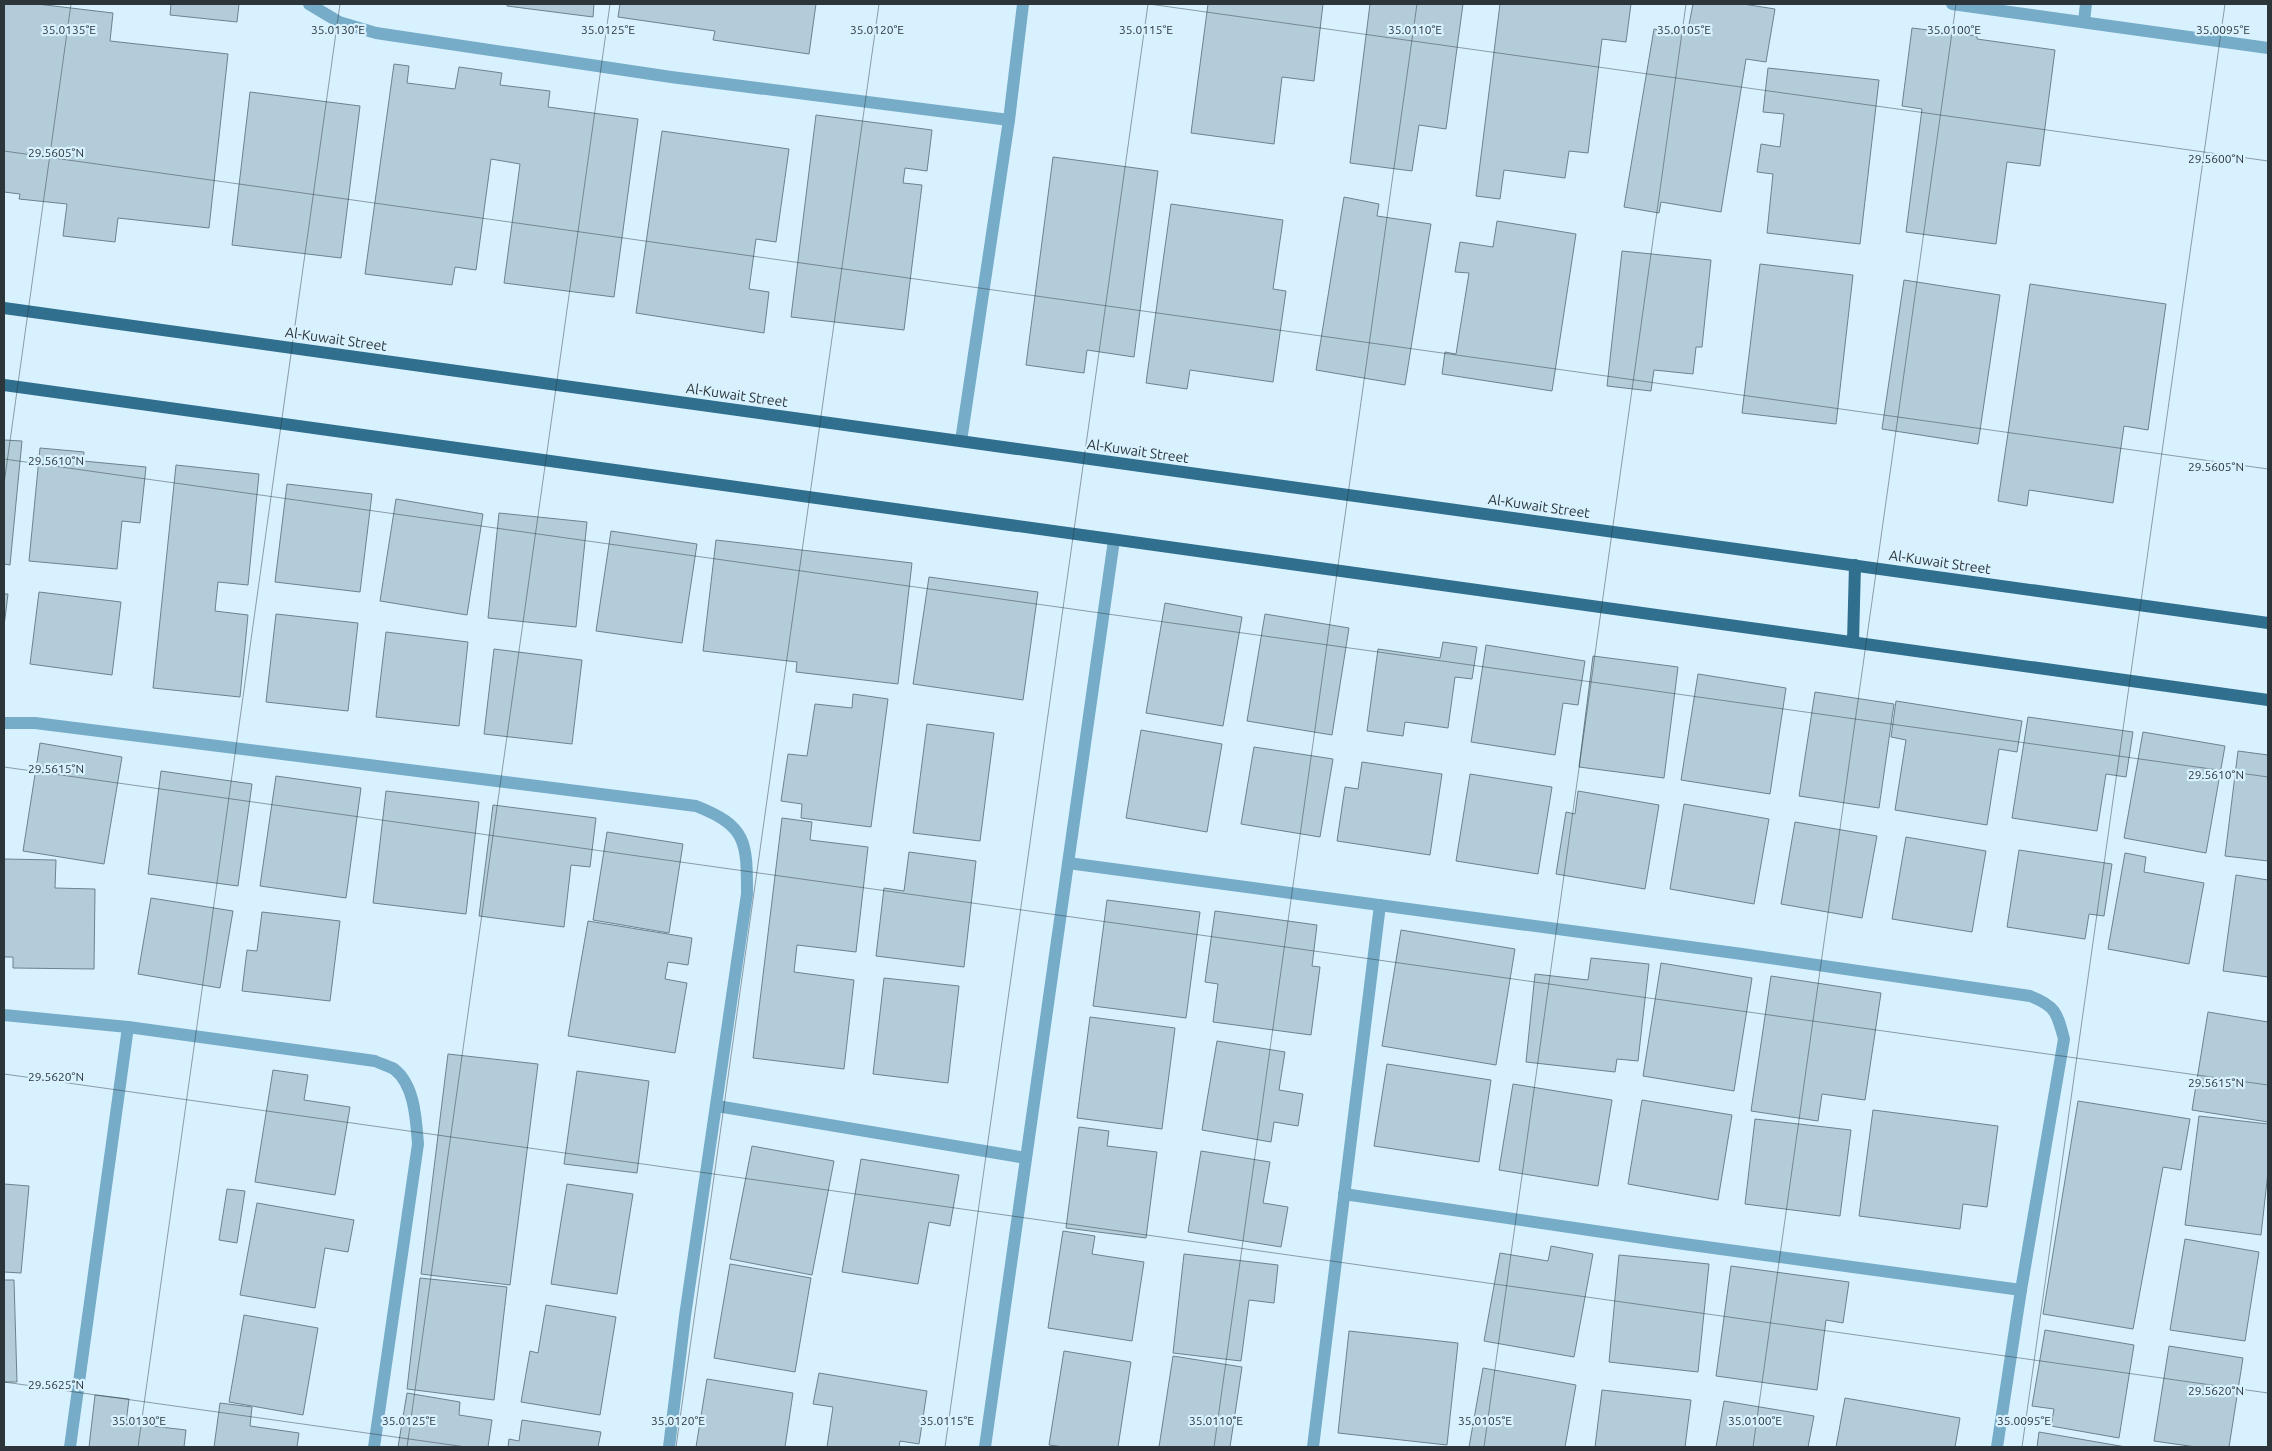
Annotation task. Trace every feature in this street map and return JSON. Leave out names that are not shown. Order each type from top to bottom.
[{"type":"main road","name":"Al-Kuwait Street","points":[[4,308],[2268,623]]},
{"type":"main road","points":[[4,385],[2268,700]]},
{"type":"main road","points":[[1854,642],[1855,566]]},
{"type":"street","points":[[309,4],[339,22],[376,33],[671,77],[1009,120]]},
{"type":"street","points":[[961,441],[1009,120],[1023,4]]},
{"type":"street","points":[[1952,4],[2268,48]]},
{"type":"street","points":[[2084,21],[2086,4]]},
{"type":"street","points":[[985,1447],[1114,540]]},
{"type":"street","points":[[4,723],[35,724],[696,806],[720,816],[737,830],[744,845],[747,894],[685,1316],[669,1447]]},
{"type":"street","points":[[1068,862],[1771,958],[2030,996],[2046,1002],[2058,1016],[2064,1039],[2021,1290],[1997,1447]]},
{"type":"street","points":[[1313,1447],[1380,905]]},
{"type":"street","points":[[4,1015],[128,1027],[375,1061],[394,1070],[406,1086],[414,1106],[418,1144],[374,1447]]},
{"type":"street","points":[[70,1447],[128,1027]]},
{"type":"street","points":[[717,1106],[1026,1158]]},
{"type":"street","points":[[1344,1194],[1677,1243],[2021,1290]]},
{"type":"building","points":[[4,4],[37,4],[113,13],[110,41],[228,54],[209,228],[118,218],[115,242],[63,236],[67,204],[19,199],[20,194],[4,192]]},
{"type":"building","points":[[171,4],[239,4],[237,22],[170,15]]},
{"type":"building","points":[[507,4],[594,4],[593,17],[507,6]]},
{"type":"building","points":[[620,4],[816,4],[809,54],[713,40],[715,31],[618,17]]},
{"type":"building","points":[[1208,4],[1323,4],[1314,81],[1282,77],[1274,144],[1191,133]]},
{"type":"building","points":[[1370,4],[1463,4],[1446,129],[1419,125],[1412,171],[1350,163]]},
{"type":"building","points":[[1500,4],[1631,4],[1626,42],[1602,39],[1588,153],[1569,151],[1565,178],[1504,170],[1500,199],[1476,196]]},
{"type":"building","points":[[1693,4],[1743,4],[1775,9],[1766,62],[1746,59],[1721,212],[1661,202],[1659,213],[1624,207],[1654,29],[1687,35]]},
{"type":"building","points":[[1912,28],[1977,36],[1977,39],[2055,50],[2040,166],[2007,162],[1996,244],[1906,232],[1922,109],[1902,106]]},
{"type":"building","points":[[394,64],[409,66],[407,83],[455,89],[459,67],[502,73],[500,85],[550,91],[548,107],[638,119],[614,297],[504,283],[520,164],[491,159],[476,270],[455,267],[452,285],[365,274]]},
{"type":"building","points":[[1768,68],[1879,80],[1860,244],[1767,233],[1773,174],[1757,172],[1761,144],[1780,147],[1784,114],[1763,112]]},
{"type":"building","points":[[250,92],[360,106],[341,258],[232,245]]},
{"type":"building","points":[[816,115],[932,130],[927,171],[905,168],[903,183],[922,185],[904,330],[791,317]]},
{"type":"building","points":[[662,131],[789,149],[776,242],[756,239],[749,289],[769,292],[764,333],[636,313]]},
{"type":"building","points":[[1053,157],[1158,171],[1134,357],[1087,350],[1084,373],[1026,365]]},
{"type":"building","points":[[1344,197],[1379,204],[1377,216],[1431,224],[1405,385],[1316,370]]},
{"type":"building","points":[[1171,204],[1283,220],[1273,289],[1286,291],[1273,382],[1190,370],[1187,389],[1146,383]]},
{"type":"building","points":[[1497,221],[1576,234],[1552,391],[1442,374],[1445,352],[1456,354],[1469,273],[1455,272],[1460,242],[1493,247]]},
{"type":"building","points":[[1622,251],[1711,260],[1702,347],[1696,347],[1693,374],[1654,370],[1651,391],[1607,386]]},
{"type":"building","points":[[1760,264],[1853,275],[1836,424],[1742,413]]},
{"type":"building","points":[[1904,280],[2000,295],[1978,444],[1882,429]]},
{"type":"building","points":[[2030,284],[2166,304],[2148,430],[2124,426],[2113,503],[2029,490],[2027,506],[1998,501]]},
{"type":"building","points":[[4,440],[22,441],[10,565],[4,564]]},
{"type":"building","points":[[40,448],[84,452],[83,461],[146,467],[140,523],[122,521],[117,569],[29,561]]},
{"type":"building","points":[[176,465],[259,474],[248,585],[218,582],[215,611],[248,615],[240,697],[153,688]]},
{"type":"building","points":[[287,484],[372,494],[360,592],[275,582]]},
{"type":"building","points":[[396,499],[483,514],[467,615],[380,601]]},
{"type":"building","points":[[499,513],[587,522],[576,627],[488,618]]},
{"type":"building","points":[[611,531],[697,544],[682,643],[596,631]]},
{"type":"building","points":[[716,540],[912,563],[898,684],[796,672],[797,662],[703,651]]},
{"type":"building","points":[[929,577],[1038,592],[1023,700],[913,684]]},
{"type":"building","points":[[39,592],[121,602],[112,675],[30,664]]},
{"type":"building","points":[[4,594],[8,594],[4,626]]},
{"type":"building","points":[[1165,603],[1242,617],[1223,726],[1146,713]]},
{"type":"building","points":[[276,614],[358,623],[348,711],[266,702]]},
{"type":"building","points":[[1265,614],[1349,628],[1332,735],[1247,721]]},
{"type":"building","points":[[386,632],[468,642],[459,726],[376,717]]},
{"type":"building","points":[[1443,642],[1477,647],[1472,679],[1455,677],[1448,728],[1405,722],[1403,736],[1367,731],[1378,649],[1440,658]]},
{"type":"building","points":[[1486,645],[1585,661],[1578,705],[1563,703],[1555,755],[1471,742]]},
{"type":"building","points":[[494,649],[582,660],[572,744],[484,734]]},
{"type":"building","points":[[1593,656],[1678,667],[1664,778],[1579,767]]},
{"type":"building","points":[[1698,674],[1786,688],[1770,794],[1681,780]]},
{"type":"building","points":[[1815,692],[1894,704],[1879,808],[1799,796]]},
{"type":"building","points":[[853,694],[888,699],[871,827],[801,818],[802,804],[781,801],[788,754],[807,756],[815,704],[852,708]]},
{"type":"building","points":[[1896,701],[2022,721],[2017,752],[1999,749],[1987,825],[1895,810],[1906,740],[1891,737]]},
{"type":"building","points":[[2028,717],[2133,732],[2126,777],[2106,774],[2097,831],[2012,818]]},
{"type":"building","points":[[927,724],[994,733],[980,841],[913,833]]},
{"type":"building","points":[[1141,730],[1222,744],[1207,832],[1126,818]]},
{"type":"building","points":[[2143,732],[2225,746],[2206,853],[2124,838]]},
{"type":"building","points":[[40,743],[122,757],[104,864],[23,851]]},
{"type":"building","points":[[1254,747],[1333,759],[1320,837],[1241,824]]},
{"type":"building","points":[[2238,751],[2268,755],[2268,861],[2225,856]]},
{"type":"building","points":[[1362,762],[1442,774],[1430,855],[1337,841],[1345,787],[1358,789]]},
{"type":"building","points":[[161,771],[252,784],[238,886],[148,874]]},
{"type":"building","points":[[1470,774],[1552,787],[1538,874],[1456,861]]},
{"type":"building","points":[[276,776],[361,788],[346,898],[260,886]]},
{"type":"building","points":[[386,791],[479,802],[466,914],[373,903]]},
{"type":"building","points":[[1578,791],[1659,805],[1645,889],[1556,874],[1566,812],[1575,814]]},
{"type":"building","points":[[1684,804],[1769,819],[1754,904],[1670,889]]},
{"type":"building","points":[[493,805],[596,818],[590,867],[571,865],[564,927],[479,916]]},
{"type":"building","points":[[782,818],[812,822],[810,840],[868,847],[856,952],[797,945],[794,972],[854,980],[844,1069],[753,1058]]},
{"type":"building","points":[[1795,822],[1877,836],[1862,918],[1781,904]]},
{"type":"building","points":[[607,832],[683,844],[669,933],[593,920]]},
{"type":"building","points":[[1906,837],[1986,851],[1972,932],[1892,919]]},
{"type":"building","points":[[2019,850],[2112,864],[2104,916],[2089,914],[2085,939],[2007,927]]},
{"type":"building","points":[[909,852],[976,861],[964,967],[876,956],[884,888],[904,891]]},
{"type":"building","points":[[2125,853],[2146,857],[2144,872],[2204,883],[2189,964],[2108,949]]},
{"type":"building","points":[[4,859],[56,860],[55,888],[95,889],[94,969],[13,968],[13,957],[4,957]]},
{"type":"building","points":[[2236,875],[2268,880],[2268,977],[2223,971]]},
{"type":"building","points":[[151,898],[233,911],[220,988],[138,974]]},
{"type":"building","points":[[1107,900],[1200,912],[1186,1018],[1093,1006]]},
{"type":"building","points":[[1215,911],[1317,925],[1312,966],[1320,967],[1311,1035],[1213,1022],[1218,984],[1205,982]]},
{"type":"building","points":[[262,912],[340,921],[330,1001],[242,991],[247,950],[257,951]]},
{"type":"building","points":[[588,921],[692,938],[688,965],[668,962],[665,979],[687,983],[675,1053],[568,1036]]},
{"type":"building","points":[[1401,930],[1515,949],[1496,1065],[1382,1046]]},
{"type":"building","points":[[1591,958],[1649,964],[1638,1061],[1617,1059],[1615,1072],[1526,1062],[1535,974],[1588,980]]},
{"type":"building","points":[[1661,963],[1752,978],[1734,1091],[1643,1076]]},
{"type":"building","points":[[1771,976],[1881,993],[1865,1100],[1822,1094],[1818,1121],[1751,1111]]},
{"type":"building","points":[[884,978],[959,986],[948,1083],[873,1074]]},
{"type":"building","points":[[2208,1012],[2268,1022],[2268,1122],[2192,1110]]},
{"type":"building","points":[[1090,1017],[1175,1028],[1162,1129],[1077,1118]]},
{"type":"building","points":[[1217,1041],[1285,1052],[1279,1090],[1303,1094],[1298,1126],[1274,1122],[1271,1142],[1202,1130]]},
{"type":"building","points":[[448,1054],[538,1064],[510,1285],[421,1274]]},
{"type":"building","points":[[1387,1064],[1491,1080],[1479,1162],[1374,1146]]},
{"type":"building","points":[[273,1070],[308,1075],[304,1100],[350,1107],[335,1195],[255,1182]]},
{"type":"building","points":[[577,1071],[649,1081],[637,1173],[564,1164]]},
{"type":"building","points":[[1513,1084],[1612,1100],[1598,1186],[1499,1170]]},
{"type":"building","points":[[1642,1100],[1732,1115],[1718,1200],[1628,1184]]},
{"type":"building","points":[[2078,1101],[2190,1119],[2181,1170],[2163,1167],[2133,1329],[2043,1314]]},
{"type":"building","points":[[1873,1110],[1998,1126],[1987,1207],[1963,1204],[1960,1229],[1859,1216]]},
{"type":"building","points":[[2199,1116],[2268,1124],[2268,1172],[2261,1235],[2185,1225]]},
{"type":"building","points":[[1755,1119],[1851,1130],[1840,1216],[1745,1204]]},
{"type":"building","points":[[1079,1127],[1109,1131],[1107,1146],[1157,1152],[1146,1238],[1066,1228]]},
{"type":"building","points":[[752,1146],[834,1161],[812,1275],[730,1259]]},
{"type":"building","points":[[1201,1151],[1270,1162],[1263,1203],[1288,1207],[1281,1247],[1188,1232]]},
{"type":"building","points":[[861,1159],[959,1175],[950,1226],[929,1222],[918,1284],[842,1272]]},
{"type":"building","points":[[4,1184],[29,1186],[21,1273],[4,1272]]},
{"type":"building","points":[[567,1184],[633,1194],[617,1294],[551,1284]]},
{"type":"building","points":[[227,1189],[245,1191],[237,1243],[219,1240]]},
{"type":"building","points":[[257,1203],[354,1220],[348,1252],[325,1248],[315,1308],[240,1295]]},
{"type":"building","points":[[1063,1231],[1095,1236],[1092,1254],[1144,1262],[1132,1341],[1048,1328]]},
{"type":"building","points":[[2185,1239],[2259,1252],[2245,1341],[2170,1330]]},
{"type":"building","points":[[1551,1246],[1593,1254],[1574,1357],[1484,1341],[1500,1253],[1548,1261]]},
{"type":"building","points":[[1184,1254],[1278,1265],[1274,1303],[1249,1300],[1241,1361],[1173,1353]]},
{"type":"building","points":[[1619,1255],[1709,1264],[1698,1372],[1609,1362]]},
{"type":"building","points":[[730,1264],[811,1278],[795,1372],[714,1358]]},
{"type":"building","points":[[1731,1266],[1849,1282],[1843,1323],[1826,1320],[1817,1390],[1716,1376]]},
{"type":"building","points":[[420,1278],[507,1287],[494,1400],[407,1389]]},
{"type":"building","points":[[4,1280],[14,1280],[17,1382],[4,1382]]},
{"type":"building","points":[[546,1305],[616,1317],[600,1415],[521,1402],[530,1351],[538,1353]]},
{"type":"building","points":[[244,1315],[318,1328],[303,1415],[229,1402]]},
{"type":"building","points":[[2045,1330],[2134,1345],[2119,1438],[2051,1426],[2054,1409],[2032,1406]]},
{"type":"building","points":[[1349,1331],[1458,1343],[1447,1445],[1338,1433]]},
{"type":"building","points":[[2169,1346],[2243,1358],[2229,1447],[2196,1447],[2154,1441]]},
{"type":"building","points":[[1064,1351],[1131,1362],[1118,1447],[1064,1447],[1049,1445]]},
{"type":"building","points":[[1173,1356],[1242,1367],[1230,1447],[1159,1447]]},
{"type":"building","points":[[1483,1368],[1576,1385],[1565,1447],[1469,1447]]},
{"type":"building","points":[[819,1373],[927,1391],[919,1444],[900,1441],[899,1447],[827,1447],[833,1407],[813,1404]]},
{"type":"building","points":[[707,1379],[793,1393],[785,1447],[696,1447]]},
{"type":"building","points":[[1602,1390],[1691,1400],[1685,1447],[1595,1447]]},
{"type":"building","points":[[407,1393],[460,1402],[459,1415],[492,1420],[488,1447],[398,1447]]},
{"type":"building","points":[[95,1395],[129,1399],[126,1423],[186,1430],[184,1447],[89,1447]]},
{"type":"building","points":[[1845,1398],[1960,1418],[1955,1447],[1836,1447]]},
{"type":"building","points":[[1724,1401],[1814,1416],[1808,1447],[1716,1447]]},
{"type":"building","points":[[220,1403],[252,1407],[250,1426],[299,1433],[297,1447],[214,1447]]},
{"type":"building","points":[[522,1420],[601,1432],[598,1447],[508,1447],[509,1439],[519,1441]]},
{"type":"building","points":[[2039,1432],[2126,1447],[2037,1447]]}]
